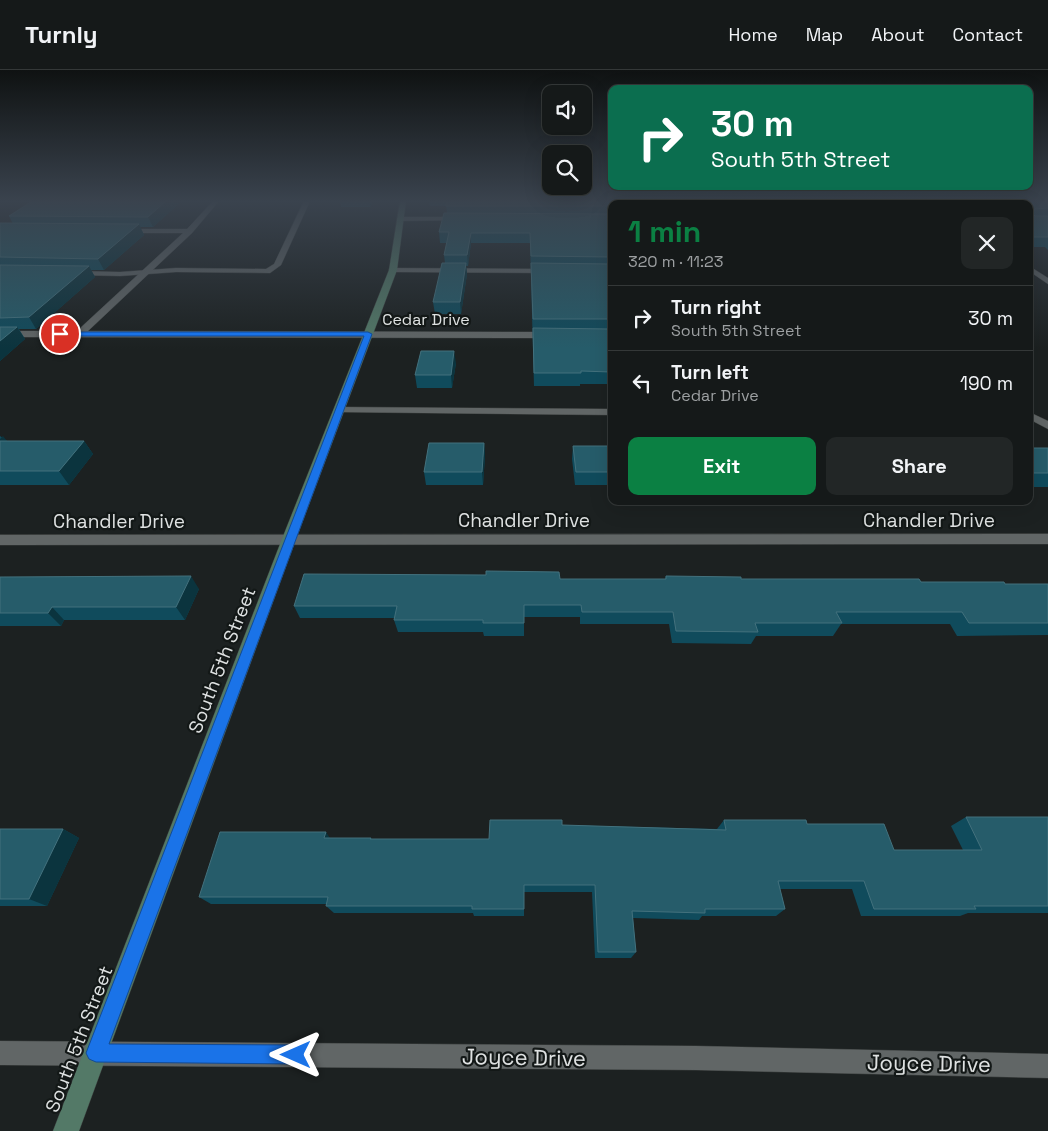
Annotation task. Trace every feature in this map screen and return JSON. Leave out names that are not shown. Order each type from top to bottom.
[{"type":"street","points":[[80,334],[169,251]]},
{"type":"street","name":"South 5th Street","points":[[66,1131],[289,539],[393,270],[396,251]]},
{"type":"street","name":"Cedar Drive","points":[[0,334],[563,335]]},
{"type":"street","points":[[1033,417],[1048,426]]},
{"type":"street","name":"Chandler Drive","points":[[0,540],[1048,539]]},
{"type":"street","name":"Joyce Drive","points":[[0,1053],[696,1058],[1048,1066]]},
{"type":"lane","points":[[65,273],[176,270],[257,272],[274,268],[282,251]]},
{"type":"lane","points":[[393,270],[562,270]]},
{"type":"lane","points":[[1033,271],[1048,282]]},
{"type":"lane","points":[[339,410],[608,412]]},
{"type":"building","points":[[0,251],[108,251],[98,259],[0,257]]},
{"type":"building","points":[[445,251],[468,251],[467,255],[444,255]]},
{"type":"building","points":[[531,251],[608,251],[608,257],[531,256]]},
{"type":"building","points":[[442,263],[466,263],[460,302],[433,302]]},
{"type":"building","points":[[531,263],[608,264],[608,319],[533,319]]},
{"type":"building","points":[[0,265],[89,266],[29,317],[0,318]]},
{"type":"building","points":[[0,327],[17,327],[0,341]]},
{"type":"building","points":[[533,328],[608,329],[608,372],[534,373]]},
{"type":"building","points":[[421,351],[454,351],[451,375],[415,375]]},
{"type":"building","points":[[0,441],[84,441],[59,471],[0,471]]},
{"type":"building","points":[[429,443],[484,443],[482,472],[424,472]]},
{"type":"building","points":[[573,446],[608,446],[608,472],[576,472]]},
{"type":"building","points":[[1033,448],[1048,448],[1048,473],[1033,473]]},
{"type":"building","points":[[486,571],[559,572],[560,579],[666,579],[666,576],[741,577],[741,579],[919,579],[921,582],[1048,584],[1048,623],[969,623],[962,612],[836,612],[842,623],[755,623],[758,632],[676,631],[673,612],[582,612],[581,605],[524,605],[524,623],[483,623],[483,620],[394,620],[397,606],[294,606],[304,574],[486,575]]},
{"type":"building","points":[[191,576],[176,607],[52,607],[48,613],[0,613],[0,577]]},
{"type":"building","points":[[966,817],[1048,817],[1048,906],[974,906],[976,909],[874,909],[864,881],[778,881],[785,909],[705,909],[705,913],[632,911],[636,952],[598,952],[595,885],[524,885],[524,909],[472,909],[472,906],[326,906],[328,897],[199,897],[220,832],[326,832],[324,838],[489,839],[490,820],[562,820],[562,825],[726,830],[724,820],[806,820],[807,824],[884,824],[894,850],[982,850]]},
{"type":"building","points":[[0,829],[63,829],[29,899],[0,899]]},
{"type":"route","points":[[60,334],[368,334],[282,557],[96,1053],[296,1055]]}]
